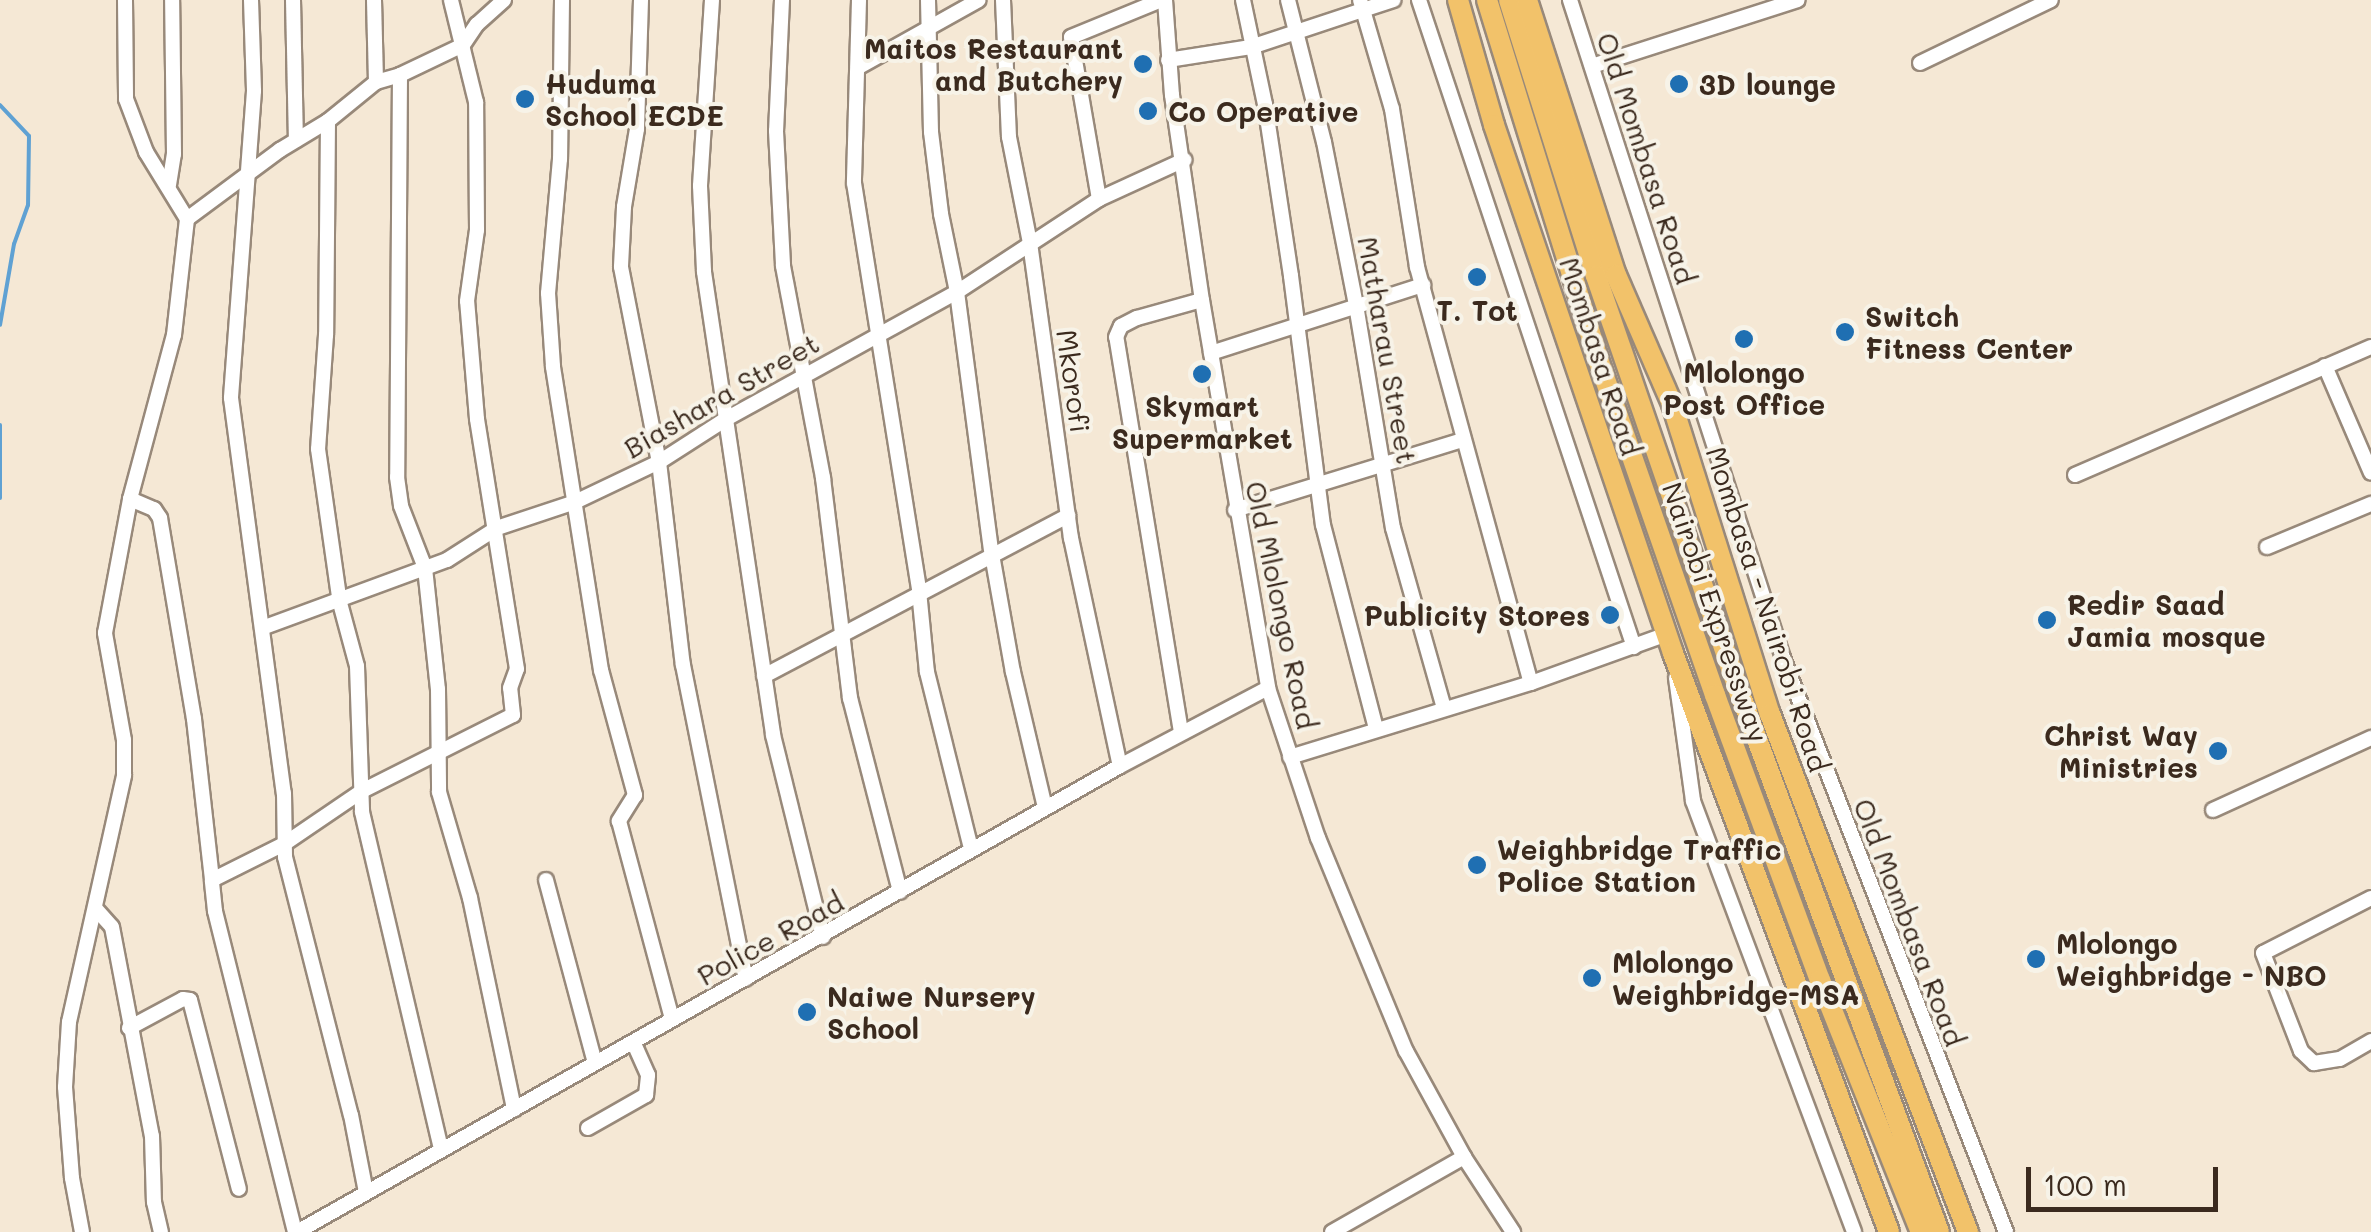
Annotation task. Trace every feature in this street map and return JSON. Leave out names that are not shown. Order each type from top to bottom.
[{"type":"highway","name":"Mombasa Road","points":[[1458,0],[1494,125],[1670,644],[1889,1232]]},
{"type":"highway","name":"Nairobi Expressway","points":[[1487,0],[1598,360],[1715,696],[1820,980],[1920,1232]]},
{"type":"highway","name":"Nairobi Expressway","points":[[1509,0],[1596,276],[1735,678],[1939,1232]]},
{"type":"highway","name":"Mombasa - Nairobi Road","points":[[1527,0],[1616,275],[1672,404],[1770,714],[1968,1232]]},
{"type":"street","points":[[82,1232],[72,1178],[65,1088],[69,1022],[124,776],[124,740],[105,633],[130,499],[174,336],[187,219],[146,152],[126,98],[125,0]]},
{"type":"street","points":[[168,185],[174,154],[172,0]]},
{"type":"street","points":[[251,0],[254,91],[231,398],[284,793],[284,844],[291,888],[352,1115],[366,1192]]},
{"type":"street","points":[[293,0],[296,140]]},
{"type":"street","points":[[374,0],[376,82]]},
{"type":"street","points":[[212,880],[284,844],[362,790],[512,715],[510,688],[517,669],[478,420],[467,301],[477,230],[476,102],[451,0]]},
{"type":"street","points":[[187,219],[328,121],[376,82],[400,75],[462,45],[477,24],[504,0]]},
{"type":"street","points":[[562,0],[560,159],[548,324],[557,404],[601,670],[635,795],[619,820],[672,1019]]},
{"type":"street","points":[[640,0],[637,129],[624,206],[621,267],[660,462],[683,666],[746,979]]},
{"type":"street","points":[[712,0],[700,186],[704,272],[773,735],[822,937]]},
{"type":"street","points":[[782,0],[776,130],[783,266],[823,478],[840,636],[870,787],[900,892]]},
{"type":"street","points":[[859,0],[854,182],[919,592],[927,672],[971,849]]},
{"type":"street","points":[[928,0],[935,164],[957,292],[992,554],[1013,672],[1045,808]]},
{"type":"street","points":[[859,67],[979,0]]},
{"type":"street","name":"Mkorofi","points":[[1002,0],[1009,137],[1030,243],[1068,516],[1106,721],[1120,766]]},
{"type":"street","points":[[1098,199],[1071,37],[1163,0]]},
{"type":"street","name":"Old Mlolongo Road","points":[[1163,0],[1202,300],[1268,688],[1290,757],[1406,1050],[1464,1158],[1514,1232]]},
{"type":"street","points":[[1243,0],[1265,104],[1332,566],[1376,729]]},
{"type":"street","name":"Matharau Street","points":[[1288,0],[1324,142],[1404,578],[1444,708]]},
{"type":"street","points":[[1168,60],[1250,47],[1361,5],[1392,0]]},
{"type":"street","points":[[1420,0],[1634,647]]},
{"type":"street","name":"Old Mombasa Road","points":[[1570,0],[1782,658],[2006,1232]]},
{"type":"street","points":[[1592,66],[1798,0]]},
{"type":"street","points":[[1920,63],[2051,0]]},
{"type":"street","points":[[1361,5],[1392,109],[1409,234],[1530,682]]},
{"type":"street","points":[[400,75],[401,506],[424,568],[438,690],[436,753],[440,792],[470,898],[514,1109]]},
{"type":"street","points":[[328,121],[326,335],[318,449],[340,603],[357,666],[362,812],[441,1150]]},
{"type":"street","name":"Biashara Street","points":[[262,628],[340,603],[465,552],[497,528],[576,502],[660,462],[726,419],[957,292],[1098,199],[1184,160]]},
{"type":"street","points":[[1211,353],[1422,285]]},
{"type":"street","points":[[1181,732],[1116,337],[1121,326],[1136,318],[1202,300]]},
{"type":"street","points":[[2075,475],[2371,347]]},
{"type":"street","points":[[2326,366],[2371,473]]},
{"type":"street","points":[[1235,510],[1464,440]]},
{"type":"street","points":[[130,499],[154,509],[160,518],[194,720],[220,929],[296,1232]]},
{"type":"street","points":[[2268,546],[2371,504]]},
{"type":"street","points":[[764,676],[1068,516]]},
{"type":"street","points":[[1290,757],[1634,647],[1670,644],[1693,801],[1854,1232]]},
{"type":"street","name":"Police Road","points":[[296,1232],[822,937],[971,849],[1268,688]]},
{"type":"street","points":[[2213,810],[2371,738]]},
{"type":"street","points":[[546,880],[595,1062]]},
{"type":"street","points":[[2371,898],[2263,953],[2301,1051],[2314,1063],[2340,1059],[2371,1041]]},
{"type":"street","points":[[95,908],[112,927],[152,1136],[154,1202],[161,1232]]},
{"type":"street","points":[[129,1028],[183,999],[190,1000],[239,1189]]},
{"type":"street","points":[[588,1128],[646,1096],[648,1075],[633,1042]]},
{"type":"street","points":[[1332,1232],[1464,1158]]},
{"type":"waterway","points":[[0,105],[29,136],[28,205],[14,244],[0,325]]},
{"type":"waterway","points":[[0,425],[0,498]]},
{"type":"place","name":"Maitos Restaurant and Butchery","points":[[1143,64]]},
{"type":"place","name":"3D lounge","points":[[1679,84]]},
{"type":"place","name":"Huduma School ECDE","points":[[525,99]]},
{"type":"place","name":"Co Operative","points":[[1148,111]]},
{"type":"place","name":"T. Tot","points":[[1477,277]]},
{"type":"place","name":"Switch Fitness Center","points":[[1845,332]]},
{"type":"place","name":"Mlolongo Post Office","points":[[1744,339]]},
{"type":"place","name":"Skymart Supermarket","points":[[1202,374]]},
{"type":"place","name":"Publicity Stores","points":[[1610,615]]},
{"type":"place","name":"Redir Saad Jamia mosque","points":[[2047,620]]},
{"type":"place","name":"Christ Way Ministries","points":[[2218,751]]},
{"type":"place","name":"Weighbridge Traffic Police Station","points":[[1477,865]]},
{"type":"place","name":"Mlolongo Weighbridge - NBO","points":[[2036,959]]},
{"type":"place","name":"Mlolongo Weighbridge-MSA","points":[[1592,978]]},
{"type":"place","name":"Naiwe Nursery School","points":[[807,1012]]}]
